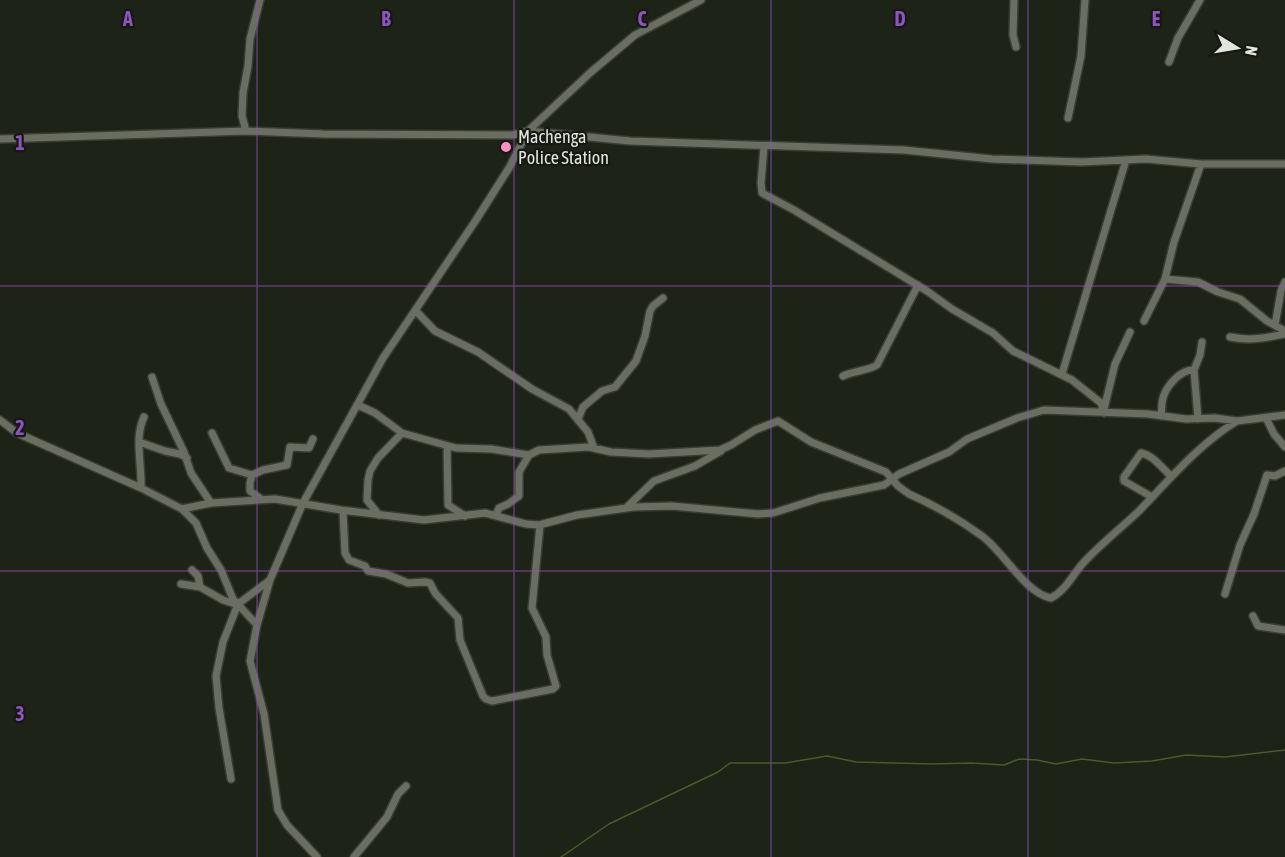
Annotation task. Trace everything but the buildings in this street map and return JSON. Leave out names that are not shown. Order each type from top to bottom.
[{"type":"street","points":[[246,131],[242,116],[243,93],[250,39],[260,0]]},
{"type":"street","points":[[317,857],[287,825],[278,810],[264,714],[250,662],[257,625],[270,580],[303,503],[383,358],[509,168],[528,131],[591,72],[636,35],[701,0]]},
{"type":"street","points":[[1014,0],[1013,35],[1016,47]]},
{"type":"street","points":[[1068,118],[1081,56],[1085,0]]},
{"type":"street","points":[[1169,62],[1178,38],[1200,0]]},
{"type":"street","points":[[0,139],[246,131],[494,135],[513,135],[528,131],[630,141],[904,150],[1003,159],[1081,162],[1163,160],[1202,164],[1285,164]]},
{"type":"street","points":[[764,147],[761,192],[918,285],[952,309],[993,333],[1013,351],[1062,374],[1101,403],[1104,411]]},
{"type":"street","points":[[1062,374],[1126,160]]},
{"type":"street","points":[[1144,321],[1165,279],[1174,242],[1202,164]]},
{"type":"street","points":[[1165,279],[1198,282],[1218,292],[1240,298],[1285,333]]},
{"type":"street","points":[[1275,325],[1281,291],[1285,282]]},
{"type":"street","points":[[843,376],[855,370],[873,368],[877,365],[918,285]]},
{"type":"street","points":[[578,419],[583,407],[602,391],[615,387],[636,361],[652,306],[663,298]]},
{"type":"street","points":[[416,311],[435,331],[478,352],[532,389],[569,409],[588,432],[594,448]]},
{"type":"street","points":[[1104,411],[1115,364],[1130,332]]},
{"type":"street","points":[[1230,337],[1264,339],[1285,333]]},
{"type":"street","points":[[1198,419],[1194,370],[1202,342]]},
{"type":"street","points":[[1161,416],[1162,401],[1167,388],[1184,371],[1194,370]]},
{"type":"street","points":[[152,377],[161,404],[208,504]]},
{"type":"street","points":[[358,405],[375,413],[402,433],[464,449],[511,451],[529,455]]},
{"type":"street","points":[[182,509],[261,499],[424,520],[485,513],[526,524],[540,525],[577,515],[627,507],[672,506],[759,514],[773,513],[820,498],[880,487],[899,474],[949,452],[967,439],[1031,413],[1058,410],[1104,411],[1237,421],[1285,415]]},
{"type":"street","points":[[141,488],[139,427],[144,417]]},
{"type":"street","points":[[1266,418],[1274,434],[1285,447]]},
{"type":"street","points":[[0,420],[16,433],[141,488],[182,509],[196,523],[207,548],[221,570],[233,599],[257,625]]},
{"type":"street","points":[[627,507],[654,482],[695,466],[755,430],[778,421],[811,441],[886,472],[898,486],[909,494],[983,537],[1033,588],[1043,596],[1052,598],[1061,591],[1085,561],[1171,476],[1221,431],[1237,421]]},
{"type":"street","points":[[212,433],[229,468],[252,475],[287,465],[290,447],[309,448],[313,439]]},
{"type":"street","points":[[379,515],[367,500],[370,471],[378,458],[402,433]]},
{"type":"street","points":[[139,442],[165,452],[180,454],[186,458]]},
{"type":"street","points":[[447,446],[448,505],[465,516]]},
{"type":"street","points":[[496,515],[499,508],[519,496],[519,472],[529,455],[539,450],[594,448],[611,452],[649,454],[726,448]]},
{"type":"street","points":[[1152,497],[1124,481],[1124,477],[1141,453],[1153,458],[1171,476]]},
{"type":"street","points":[[1225,594],[1240,545],[1268,476],[1275,476],[1285,471]]},
{"type":"street","points":[[252,475],[250,491],[261,499]]},
{"type":"street","points":[[196,523],[208,504]]},
{"type":"street","points":[[343,511],[345,553],[349,560],[365,566],[368,571],[386,574],[408,583],[430,583],[435,593],[458,618],[460,640],[468,660],[483,696],[492,701],[553,689],[556,686],[547,655],[546,637],[532,608],[540,525]]},
{"type":"street","points":[[192,570],[198,576],[200,587]]},
{"type":"street","points":[[231,779],[216,684],[223,642],[238,604],[270,580]]},
{"type":"street","points":[[181,584],[200,587],[223,600],[238,604]]},
{"type":"street","points":[[1253,616],[1258,626],[1285,630]]},
{"type":"street","points":[[354,857],[387,817],[398,794],[406,786]]},
{"type":"waterway","points":[[561,857],[609,824],[718,772],[730,763],[785,763],[827,756],[856,762],[932,764],[1004,765],[1019,759],[1056,764],[1082,759],[1114,763],[1152,761],[1186,755],[1225,757],[1285,750]]},
{"type":"place","name":"Machenga Police Station","points":[[506,147]]}]
